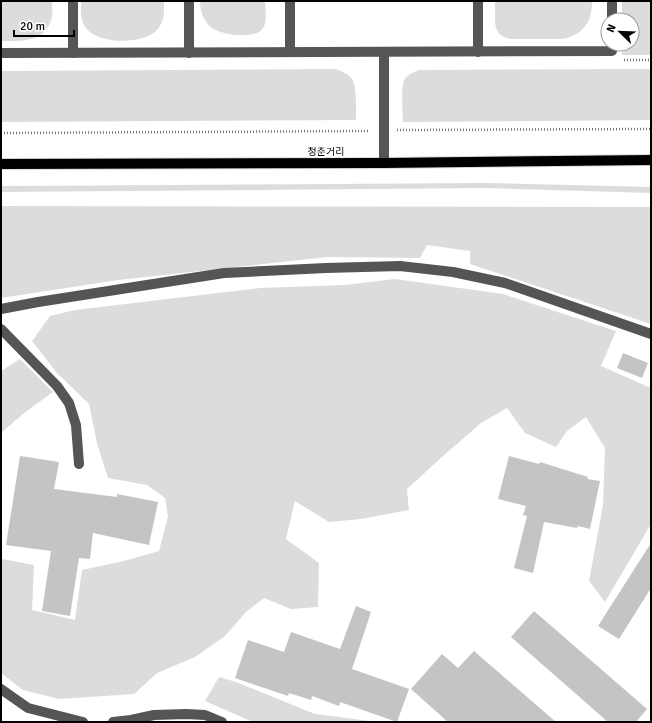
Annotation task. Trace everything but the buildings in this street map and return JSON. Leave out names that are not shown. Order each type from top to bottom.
[{"type":"main road","name":"청춘거리","points":[[1,164],[384,163],[651,160]]},
{"type":"lane","points":[[73,1],[73,53]]},
{"type":"lane","points":[[189,1],[189,53]]},
{"type":"lane","points":[[290,1],[290,52]]},
{"type":"lane","points":[[478,1],[478,52]]},
{"type":"lane","points":[[612,1],[612,12]]},
{"type":"lane","points":[[1,53],[478,52],[600,48]]},
{"type":"lane","points":[[384,52],[384,163]]},
{"type":"lane","points":[[1,309],[224,274],[326,268],[400,266],[453,272],[505,283],[651,334]]},
{"type":"lane","points":[[1,329],[57,386],[69,403],[76,425],[79,464]]},
{"type":"lane","points":[[1,689],[28,708],[83,722]]},
{"type":"lane","points":[[113,722],[154,715],[186,714],[206,715],[222,722]]},
{"type":"path","points":[[615,52],[620,60],[651,60]]},
{"type":"path","points":[[1,133],[651,129]]},
{"type":"shaded area","points":[[1,1],[52,1],[52,17],[49,25],[44,32],[32,39],[1,41]]},
{"type":"shaded area","points":[[81,1],[164,1],[164,16],[160,27],[150,35],[141,38],[119,41],[98,36],[89,32],[84,25],[81,16]]},
{"type":"shaded area","points":[[200,1],[265,1],[265,25],[259,32],[247,35],[217,31],[204,19],[201,12]]},
{"type":"shaded area","points":[[495,1],[592,1],[592,8],[585,26],[570,37],[563,39],[510,39],[499,34],[495,24]]},
{"type":"shaded area","points":[[622,1],[651,1],[651,55],[622,55],[622,52],[640,52],[640,12],[622,12]]},
{"type":"shaded area","points":[[335,69],[344,72],[352,79],[354,83],[356,120],[1,122],[1,71]]},
{"type":"shaded area","points":[[651,69],[651,120],[403,122],[403,83],[411,73],[419,70]]},
{"type":"shaded area","points":[[484,183],[651,187],[651,193],[483,188],[1,192],[1,186]]},
{"type":"shaded area","points":[[1,206],[651,207],[651,324],[470,264],[470,251],[427,245],[420,258],[328,257],[118,280],[1,298]]},
{"type":"shaded area","points":[[395,279],[503,294],[616,331],[601,366],[651,388],[651,524],[605,602],[589,581],[603,505],[605,448],[586,417],[567,431],[556,447],[525,433],[507,408],[481,423],[407,489],[409,510],[361,519],[329,522],[295,501],[286,539],[319,563],[318,607],[291,609],[264,598],[246,612],[225,636],[195,657],[157,673],[134,694],[59,699],[23,690],[1,673],[1,558],[34,565],[32,610],[75,620],[82,570],[124,561],[159,551],[168,516],[165,498],[147,485],[108,478],[97,443],[89,404],[57,373],[32,341],[50,316],[75,310],[260,288],[345,285]]},
{"type":"shaded area","points":[[20,359],[53,392],[24,413],[1,433],[1,371]]},
{"type":"shaded area","points":[[219,677],[236,682],[315,714],[378,722],[253,722],[205,701]]}]
